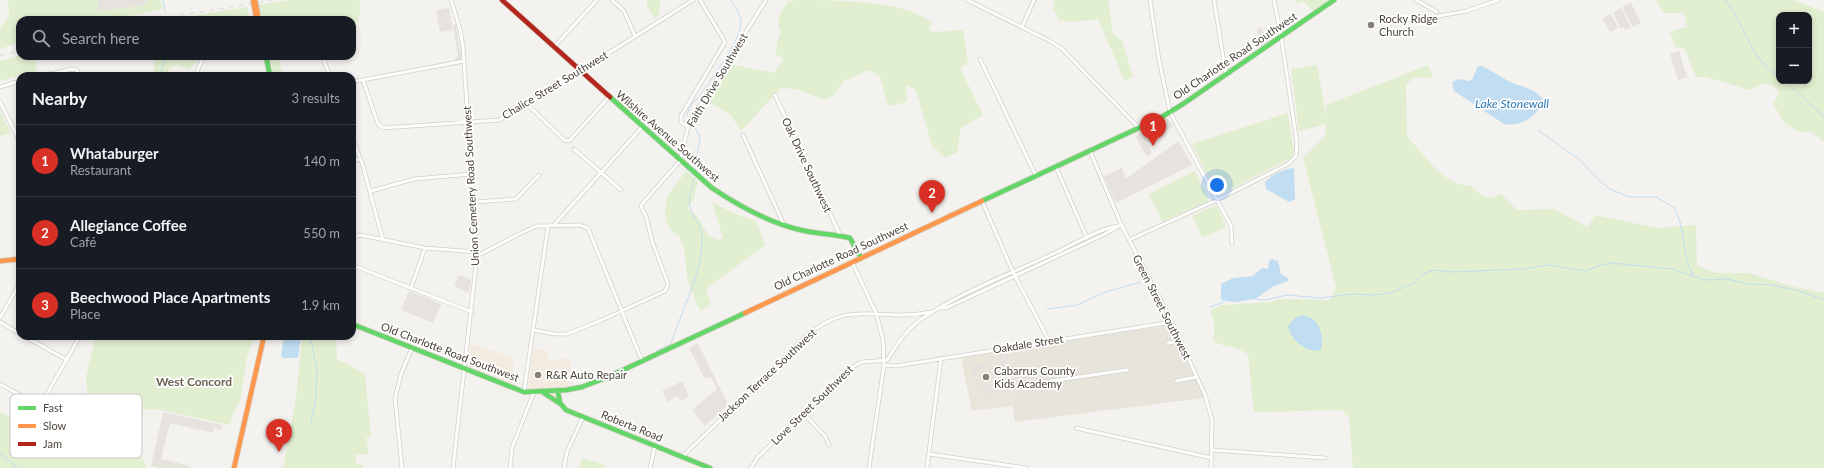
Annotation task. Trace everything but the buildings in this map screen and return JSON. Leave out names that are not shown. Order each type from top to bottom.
[{"type":"main road","points":[[254,0],[258,16]]},
{"type":"main road","name":"Wilshire Avenue Southwest","points":[[504,0],[642,127],[712,188],[731,201],[752,212],[784,225],[812,232],[840,235]]},
{"type":"main road","name":"Old Charlotte Road Southwest","points":[[356,326],[524,392],[558,392],[587,385],[642,361],[1139,128],[1170,112],[1334,0]]},
{"type":"main road","points":[[267,60],[269,72]]},
{"type":"main road","points":[[840,235],[850,238],[861,258]]},
{"type":"main road","points":[[0,261],[16,259]]},
{"type":"main road","points":[[234,468],[263,340]]},
{"type":"main road","name":"Roberta Road","points":[[537,392],[553,398],[566,410],[710,468]]},
{"type":"main road","points":[[558,392],[562,406]]},
{"type":"street","name":"Union Cemetery Road Southwest","points":[[451,0],[460,29],[464,61],[477,254],[472,312],[454,468]]},
{"type":"street","points":[[554,47],[597,0]]},
{"type":"street","points":[[612,0],[624,11],[635,36]]},
{"type":"street","name":"Chalice Street Southwest","points":[[363,80],[378,124],[383,128],[495,120],[504,118],[694,0]]},
{"type":"street","points":[[688,127],[680,119],[682,114],[726,42],[700,0]]},
{"type":"street","name":"Faith Drive Southwest","points":[[533,330],[555,334],[567,334],[663,293],[667,288],[667,281],[652,241],[646,216],[641,207],[645,200],[680,161],[689,123],[766,0]]},
{"type":"street","points":[[967,0],[1050,41],[1062,50],[1139,128]]},
{"type":"street","points":[[1022,27],[1034,0]]},
{"type":"street","points":[[1150,0],[1159,60],[1170,112],[1231,226],[1232,243]]},
{"type":"street","points":[[1214,0],[1226,75]]},
{"type":"street","points":[[1128,240],[1217,200],[1288,164],[1296,156],[1297,143],[1274,0]]},
{"type":"street","points":[[1416,0],[1438,14],[1467,11],[1498,0]]},
{"type":"street","points":[[980,59],[1036,176]]},
{"type":"street","points":[[197,72],[202,60]]},
{"type":"street","points":[[324,60],[328,72]]},
{"type":"street","points":[[356,81],[464,61]]},
{"type":"street","points":[[63,72],[74,69],[78,72]]},
{"type":"street","points":[[0,87],[16,81]]},
{"type":"street","name":"Oak Drive Southwest","points":[[775,95],[840,235]]},
{"type":"street","points":[[527,104],[564,140],[569,141],[609,97]]},
{"type":"street","points":[[0,102],[16,134]]},
{"type":"street","points":[[553,226],[642,127]]},
{"type":"street","points":[[743,135],[784,225]]},
{"type":"street","points":[[356,147],[371,191],[383,240]]},
{"type":"street","points":[[574,149],[621,190]]},
{"type":"street","name":"Green Street Southwest","points":[[1090,151],[1120,225],[1172,322],[1198,377],[1212,414],[1211,468]]},
{"type":"street","points":[[356,160],[361,159]]},
{"type":"street","points":[[1056,167],[1088,242]]},
{"type":"street","points":[[371,191],[414,179],[472,174]]},
{"type":"street","points":[[474,202],[516,199],[539,175]]},
{"type":"street","points":[[982,201],[1013,272],[1049,341]]},
{"type":"street","name":"Jackson Terrace Southwest","points":[[942,308],[944,305],[1013,272],[1086,238],[1114,226],[1120,225]]},
{"type":"street","name":"Jackson Terrace Southwest","points":[[682,457],[817,327],[844,314],[876,313],[904,315],[946,308],[1088,242],[1120,225]]},
{"type":"street","points":[[356,236],[360,235],[425,248],[477,254],[537,226],[586,226],[590,229],[642,361]]},
{"type":"street","points":[[524,392],[548,226]]},
{"type":"street","points":[[411,288],[425,248]]},
{"type":"street","points":[[852,262],[876,313],[882,334],[884,365],[869,468]]},
{"type":"street","points":[[356,267],[472,312]]},
{"type":"street","points":[[0,318],[16,290]]},
{"type":"street","name":"Jackson Terrace Southwest","points":[[884,360],[887,360],[897,344],[909,330],[934,311]]},
{"type":"street","points":[[0,322],[16,332]]},
{"type":"street","name":"Oakdale Street","points":[[884,365],[896,366],[1172,322]]},
{"type":"street","points":[[31,340],[66,360]]},
{"type":"street","points":[[47,394],[78,340]]},
{"type":"street","points":[[1168,343],[1180,341]]},
{"type":"street","points":[[402,468],[395,398],[401,374],[412,348]]},
{"type":"street","points":[[927,468],[941,358]]},
{"type":"street","name":"Love Street Southwest","points":[[751,468],[758,457],[853,365],[862,362],[884,360]]},
{"type":"street","points":[[1003,388],[1127,370]]},
{"type":"street","points":[[1176,381],[1198,377]]},
{"type":"street","points":[[0,384],[18,394]]},
{"type":"street","points":[[510,468],[512,448],[537,392]]},
{"type":"street","points":[[803,413],[825,436],[829,445]]},
{"type":"street","points":[[564,468],[567,452],[583,417]]},
{"type":"street","points":[[1076,428],[1212,458]]},
{"type":"street","points":[[650,468],[655,446]]},
{"type":"street","points":[[1212,450],[1325,458]]},
{"type":"street","points":[[929,454],[1026,468]]},
{"type":"shaded area","points":[[97,0],[148,0],[142,6],[98,11]]},
{"type":"shaded area","points":[[1631,3],[1641,23],[1633,27],[1622,7]]},
{"type":"shaded area","points":[[449,8],[453,30],[440,32],[436,10]]},
{"type":"shaded area","points":[[1621,8],[1631,27],[1625,30],[1624,27],[1621,29],[1613,13]]},
{"type":"shaded area","points":[[1611,14],[1618,28],[1610,32],[1602,18]]},
{"type":"shaded area","points":[[456,24],[462,60],[455,61],[455,57],[458,56],[453,25]]},
{"type":"shaded area","points":[[1261,27],[1270,42],[1262,47],[1257,29]]},
{"type":"shaded area","points":[[1679,51],[1687,77],[1678,80],[1670,54]]},
{"type":"shaded area","points":[[1167,118],[1173,126],[1148,143],[1145,140],[1152,153],[1147,157],[1135,136]]},
{"type":"shaded area","points":[[1178,141],[1192,165],[1116,203],[1104,176],[1122,168],[1126,179]]},
{"type":"shaded area","points":[[459,275],[471,279],[469,293],[454,286]]},
{"type":"shaded area","points":[[409,291],[441,304],[433,323],[401,310]]},
{"type":"shaded area","points":[[1170,325],[1204,398],[1015,422],[1003,351]]},
{"type":"shaded area","points":[[698,343],[728,405],[705,426],[692,410],[717,389],[711,377],[705,379],[689,348]]},
{"type":"shaded area","points":[[471,344],[513,357],[513,385],[468,367]]},
{"type":"shaded area","points":[[533,349],[547,350],[548,361],[569,358],[575,387],[557,390],[528,389]]},
{"type":"shaded area","points":[[1003,351],[1012,406],[972,411],[961,358]]},
{"type":"shaded area","points":[[1003,351],[1005,368],[977,373],[978,376],[973,377],[971,366],[991,362],[992,365],[998,364],[997,353]]},
{"type":"shaded area","points":[[682,381],[689,396],[682,401],[677,396],[668,402],[662,391]]},
{"type":"shaded area","points":[[996,382],[998,392],[980,394],[977,385]]},
{"type":"shaded area","points":[[163,412],[222,425],[221,430],[214,428],[213,433],[170,423],[161,459],[190,466],[189,468],[159,468],[151,466]]},
{"type":"green space","points":[[8,0],[97,0],[99,11],[142,6],[148,0],[160,0],[163,9],[129,16],[16,16],[16,43],[0,49],[0,28],[9,17]]},
{"type":"green space","points":[[289,0],[359,0],[361,10],[356,25],[356,16],[261,16],[259,5]]},
{"type":"green space","points":[[647,0],[660,0],[659,13],[655,19],[647,5]]},
{"type":"green space","points":[[795,0],[847,1],[887,6],[921,15],[932,23],[929,29],[933,32],[963,30],[968,63],[960,68],[983,115],[961,128],[957,152],[946,158],[932,146],[916,90],[906,85],[907,102],[888,106],[880,77],[869,70],[844,81],[833,96],[824,100],[796,89],[781,88],[741,131],[730,114],[709,103],[731,64],[774,73],[784,58],[776,55],[777,42],[781,32],[778,25],[780,13],[788,2]]},
{"type":"green space","points":[[1055,0],[1108,0],[1113,34],[1122,41],[1133,76],[1125,82],[1098,19],[1071,22],[1059,20],[1053,8]]},
{"type":"green space","points":[[1295,0],[1329,0],[1313,11],[1304,1],[1297,4]]},
{"type":"green space","points":[[1656,0],[1793,0],[1824,12],[1824,142],[1812,132],[1799,132],[1785,123],[1773,104],[1779,94],[1776,88],[1765,83],[1749,90],[1706,77],[1696,77],[1685,49],[1675,46],[1670,32],[1687,27],[1684,13],[1664,13]]},
{"type":"green space","points":[[247,7],[249,16],[191,16]]},
{"type":"green space","points":[[16,56],[16,60],[35,60],[37,70],[30,72],[16,72],[16,76],[0,81],[0,61]]},
{"type":"green space","points":[[155,60],[196,60],[197,62],[188,70],[178,65],[169,68],[168,72],[154,72]]},
{"type":"green space","points":[[270,60],[279,60],[282,72],[273,72]]},
{"type":"green space","points":[[1317,65],[1326,115],[1326,105],[1428,65],[1433,78],[1415,77],[1406,85],[1407,136],[1443,175],[1452,181],[1469,185],[1482,195],[1490,198],[1501,194],[1517,210],[1553,209],[1588,227],[1595,215],[1657,228],[1696,225],[1697,266],[1718,273],[1749,273],[1790,286],[1824,293],[1824,468],[1353,468],[1349,417],[1341,410],[1254,412],[1248,355],[1240,350],[1214,341],[1214,324],[1210,310],[1223,305],[1270,302],[1280,299],[1330,300],[1336,287],[1303,158],[1325,136],[1326,124],[1299,131],[1291,69]]},
{"type":"green space","points":[[0,111],[11,133],[0,136]]},
{"type":"green space","points":[[1288,113],[1294,153],[1291,158],[1217,195],[1192,144]]},
{"type":"green space","points":[[686,171],[698,181],[693,201],[687,208],[697,216],[708,235],[717,240],[723,238],[712,202],[733,213],[756,221],[765,245],[706,289],[711,305],[700,311],[688,283],[684,248],[679,236],[670,229],[667,224],[665,212],[669,194]]},
{"type":"green space","points":[[1195,171],[1209,201],[1162,222],[1149,194]]},
{"type":"green space","points":[[1217,206],[1226,227],[1202,238],[1192,216]]},
{"type":"green space","points":[[95,340],[253,340],[247,357],[240,401],[231,419],[230,425],[156,409],[142,410],[142,394],[87,394],[86,376]]},
{"type":"green space","points":[[302,340],[336,340],[337,359],[365,374],[371,437],[366,438],[369,454],[355,455],[356,464],[363,465],[363,468],[283,468],[296,398]]},
{"type":"green space","points":[[0,412],[10,417],[10,458],[142,458],[147,468],[0,468]]},
{"type":"green space","points":[[582,458],[605,465],[604,468],[579,468]]},
{"type":"water","name":"Lake Stonewall","points":[[1478,66],[1482,66],[1510,82],[1537,93],[1543,100],[1541,106],[1528,120],[1510,125],[1504,124],[1454,91],[1452,83],[1459,79],[1469,81],[1472,80]]},
{"type":"water","points":[[1294,168],[1294,200],[1289,202],[1266,189],[1265,182],[1275,174]]},
{"type":"water","points":[[1272,259],[1278,261],[1281,274],[1288,278],[1288,281],[1274,286],[1255,299],[1234,302],[1221,300],[1221,284],[1233,278],[1253,276],[1262,268],[1268,269],[1269,261]]},
{"type":"water","points":[[1303,315],[1309,317],[1317,323],[1320,328],[1322,339],[1321,350],[1316,351],[1305,348],[1292,336],[1289,331],[1288,326],[1295,318]]},
{"type":"water","points":[[283,340],[300,340],[298,358],[283,358],[281,356]]},
{"type":"waterway","points":[[163,0],[165,12]]},
{"type":"waterway","points":[[689,119],[687,114],[693,102],[698,98],[724,61],[740,30],[740,16],[731,0]]},
{"type":"waterway","points":[[1725,0],[1738,19],[1754,51],[1761,61],[1776,74]]},
{"type":"waterway","points":[[161,72],[164,60]]},
{"type":"waterway","points":[[1789,84],[1824,117]]},
{"type":"waterway","points":[[691,122],[700,136],[695,170]]},
{"type":"waterway","points":[[1538,130],[1578,158],[1600,181],[1610,189],[1629,197],[1656,197],[1675,208],[1680,222],[1687,260],[1693,276]]},
{"type":"waterway","points":[[656,351],[671,344],[690,293],[701,254],[701,230],[689,203],[694,178]]},
{"type":"waterway","points":[[1414,283],[1425,273],[1434,270],[1453,272],[1523,269],[1549,265],[1586,271],[1611,263],[1672,269],[1705,280],[1727,279],[1747,284],[1772,285],[1799,291],[1824,300]]},
{"type":"waterway","points":[[1047,309],[1077,305],[1105,292],[1141,282]]},
{"type":"waterway","points":[[1255,299],[1265,300],[1288,295],[1320,298],[1352,294],[1375,295],[1391,293],[1411,284]]},
{"type":"waterway","points":[[1210,307],[1224,302]]},
{"type":"waterway","points":[[311,340],[317,370],[316,397],[311,423]]},
{"type":"waterway","points":[[0,453],[18,468]]},
{"type":"railway","points":[[175,16],[273,0]]},
{"type":"railway","points":[[0,56],[16,51]]},
{"type":"traffic: fast","points":[[982,201],[1160,118],[1183,104],[1334,0]]},
{"type":"traffic: fast","points":[[267,60],[269,72]]},
{"type":"traffic: fast","points":[[610,97],[712,188],[722,195],[777,223],[807,231],[850,238],[861,258]]},
{"type":"traffic: fast","points":[[356,326],[524,392],[566,390],[582,387],[608,377],[745,313]]},
{"type":"traffic: fast","points":[[558,392],[560,403],[566,410],[710,468]]},
{"type":"traffic: fast","points":[[544,393],[559,403]]},
{"type":"traffic: slow","points":[[254,0],[257,16]]},
{"type":"traffic: slow","points":[[745,313],[982,201]]},
{"type":"traffic: slow","points":[[0,261],[16,259]]},
{"type":"traffic: slow","points":[[234,468],[263,340]]},
{"type":"traffic: jam","points":[[502,0],[610,97]]},
{"type":"place","name":"Rocky Ridge Church","points":[[1371,25]]},
{"type":"place","name":"Whataburger","points":[[1153,146]]},
{"type":"place","name":"Allegiance Coffee","points":[[932,213]]},
{"type":"place","name":"R&R Auto Repair","points":[[538,375]]},
{"type":"place","name":"Cabarrus County Kids Academy","points":[[986,377]]},
{"type":"place","name":"Beechwood Place Apartments","points":[[279,452]]},
{"type":"district","name":"West Concord","points":[[194,382]]}]
